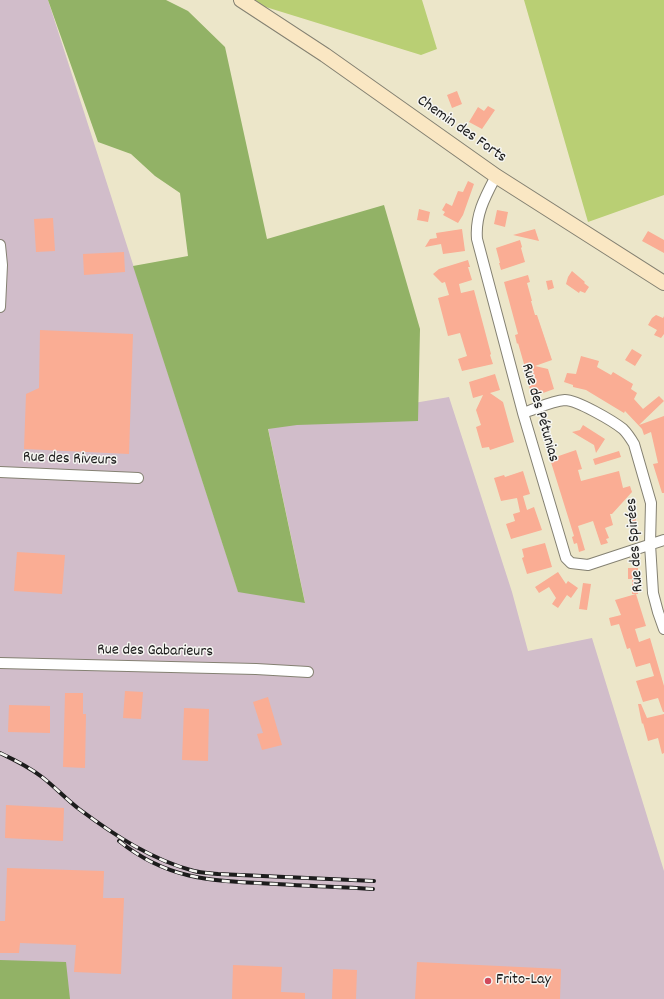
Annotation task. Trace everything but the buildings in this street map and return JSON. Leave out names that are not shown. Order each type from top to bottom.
[{"type":"street","name":"Chemin des Forts","points":[[241,0],[331,60],[496,176],[664,283]]},
{"type":"street","name":"Rue des Pétunias","points":[[496,176],[484,198],[478,215],[476,228],[477,239],[523,413],[566,558],[572,563],[588,564],[664,540]]},
{"type":"street","points":[[0,245],[2,265],[0,307]]},
{"type":"street","name":"Rue des Spirées","points":[[523,413],[566,400],[582,404],[622,428],[629,436],[634,444],[651,503],[650,544],[653,593],[664,629]]},
{"type":"street","name":"Rue des Riveurs","points":[[0,472],[138,478]]},
{"type":"street","name":"Rue des Gabarieurs","points":[[0,663],[256,669],[308,672]]},
{"type":"shaded area","points":[[0,0],[48,0],[238,591],[305,602],[268,428],[449,397],[512,592],[528,651],[592,638],[664,871],[664,999],[0,999]]},
{"type":"green space","points":[[48,0],[166,0],[188,11],[225,47],[267,239],[384,205],[420,329],[418,421],[297,425],[268,429],[305,603],[238,592],[133,266],[188,256],[180,193],[155,176],[131,154],[98,142]]},
{"type":"green space","points":[[250,0],[422,0],[437,49],[421,55],[256,4]]},
{"type":"green space","points":[[524,0],[664,0],[664,195],[588,222]]},
{"type":"green space","points":[[0,960],[66,962],[70,999],[0,999]]},
{"type":"railway","points":[[0,753],[37,773],[79,809],[134,846],[178,866],[197,872],[218,874],[374,881]]},
{"type":"railway","points":[[119,841],[156,864],[174,871],[212,880],[373,889]]},
{"type":"place","name":"Frito-Lay","points":[[488,981]]}]
